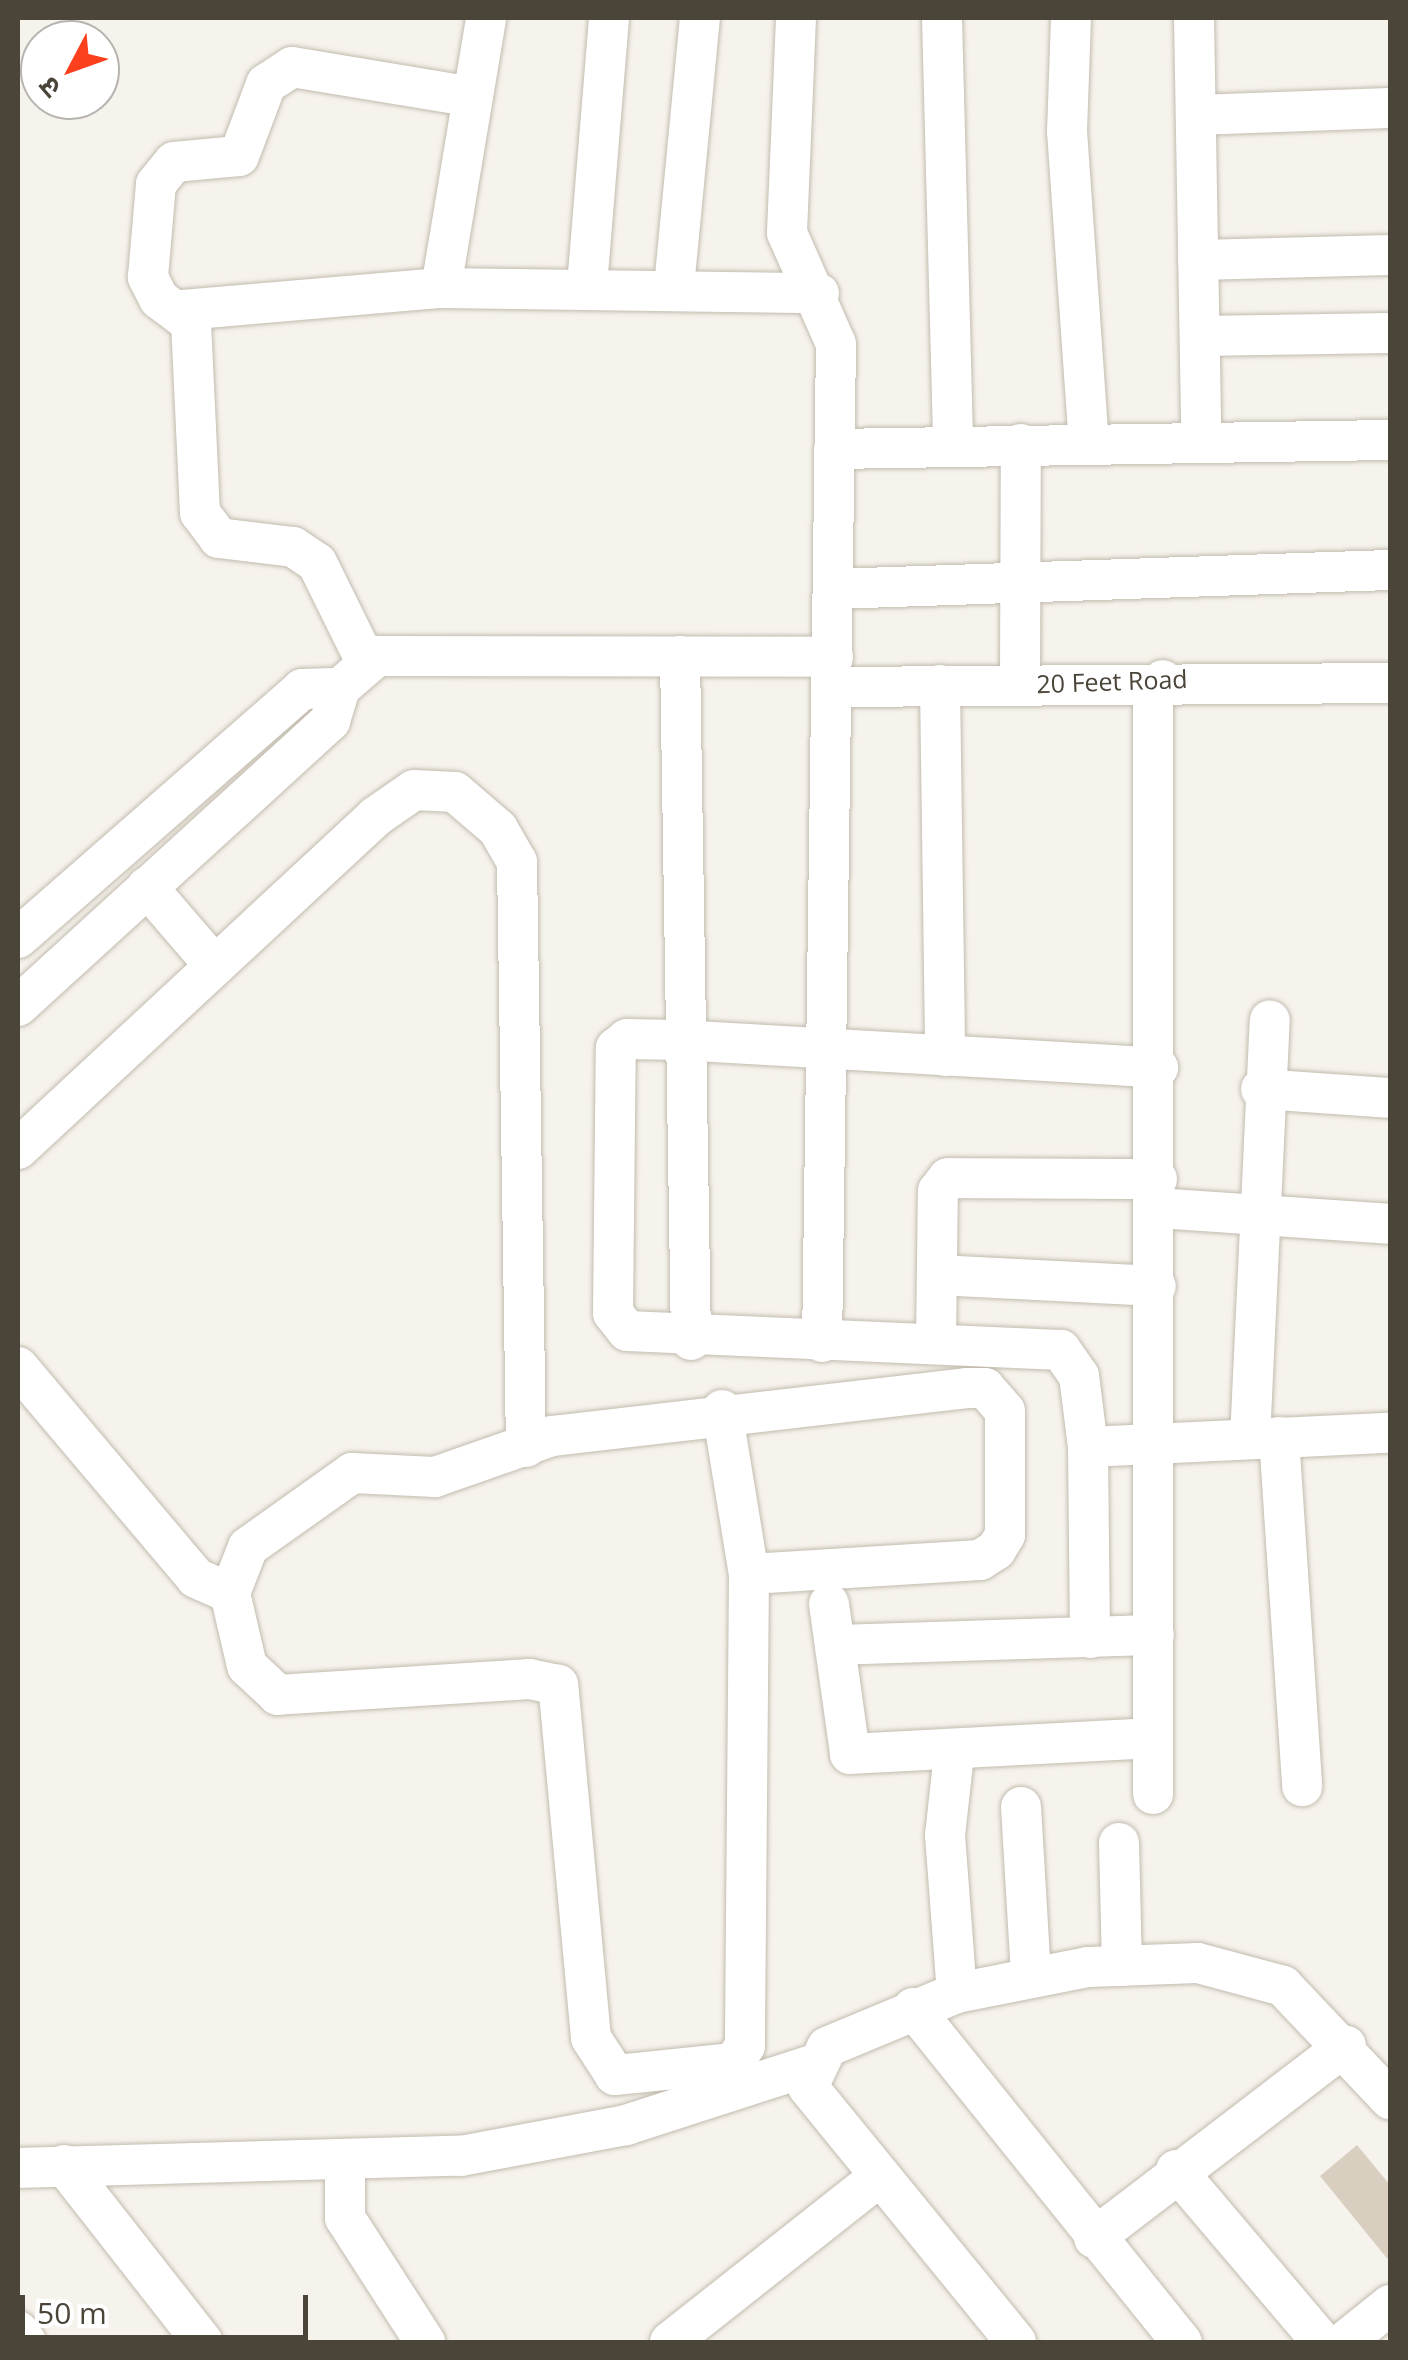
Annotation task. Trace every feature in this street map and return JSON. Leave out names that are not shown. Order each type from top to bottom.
[{"type":"street","points":[[441,288],[486,18]]},
{"type":"street","points":[[587,286],[609,18]]},
{"type":"street","points":[[674,287],[700,18]]},
{"type":"street","points":[[796,18],[788,232],[819,293],[836,344],[830,1050],[822,1342]]},
{"type":"street","points":[[942,18],[953,446]]},
{"type":"street","points":[[1071,18],[1067,131],[1090,443]]},
{"type":"street","points":[[1194,18],[1202,440]]},
{"type":"street","points":[[473,96],[278,71],[240,156],[174,162],[156,184],[148,277],[158,299],[184,310],[441,288],[674,287],[819,293]]},
{"type":"street","points":[[1196,115],[1390,108]]},
{"type":"street","points":[[1198,260],[1390,255]]},
{"type":"street","points":[[18,1006],[330,721],[354,676],[317,563],[293,547],[220,538],[200,514],[193,338],[184,310]]},
{"type":"street","points":[[1200,336],[1390,333]]},
{"type":"street","points":[[834,449],[1202,440],[1390,440]]},
{"type":"street","points":[[1020,683],[1021,444]]},
{"type":"street","points":[[834,589],[1390,570]]},
{"type":"street","points":[[680,656],[679,1040],[691,1340]]},
{"type":"street","name":"20 Feet Road","points":[[18,938],[302,689],[354,676],[680,656],[940,685],[1163,680],[1390,684]]},
{"type":"street","points":[[1153,1794],[1158,1068],[1152,701],[1163,680]]},
{"type":"street","points":[[940,685],[946,1056]]},
{"type":"street","points":[[22,1137],[414,790],[455,792],[498,829],[516,862],[521,903],[526,1447]]},
{"type":"street","points":[[147,888],[215,966]]},
{"type":"street","points":[[1270,1020],[1261,1090],[1257,1215],[1265,1438],[1302,1786]]},
{"type":"street","points":[[1090,1638],[1088,1446],[1079,1376],[1061,1350],[642,1338],[613,1313],[616,1048],[627,1038],[1158,1068]]},
{"type":"street","points":[[1261,1090],[1390,1098]]},
{"type":"street","points":[[936,1344],[938,1192],[948,1178],[1157,1194],[1257,1215],[1390,1224]]},
{"type":"street","points":[[937,1276],[1156,1286]]},
{"type":"street","points":[[18,1368],[196,1578],[230,1594]]},
{"type":"street","points":[[722,1410],[748,1574],[745,2046],[733,2063],[630,2080],[615,2075],[591,2038],[558,1685],[530,1679],[278,1695],[248,1666],[230,1594],[248,1547],[328,1484],[352,1473],[472,1470],[526,1447],[722,1410],[985,1388],[1006,1410],[1006,1535],[996,1550],[980,1560],[748,1574]]},
{"type":"street","points":[[1088,1446],[1390,1432]]},
{"type":"street","points":[[829,1604],[850,1754],[954,1754],[1154,1738]]},
{"type":"street","points":[[836,1645],[1154,1635]]},
{"type":"street","points":[[954,1754],[945,1835],[957,1993]]},
{"type":"street","points":[[1021,1807],[1031,1976]]},
{"type":"street","points":[[1120,1843],[1122,1966]]},
{"type":"street","points":[[18,2168],[346,2164],[574,2136],[812,2065],[857,2029],[957,1993],[1031,1976],[1122,1966],[1241,1970],[1284,1986],[1346,2045],[1390,2099]]},
{"type":"street","points":[[913,2008],[1094,2238],[1182,2342]]},
{"type":"street","points":[[1094,2238],[1176,2170],[1346,2045]]},
{"type":"street","points":[[812,2065],[808,2087],[1016,2342]]},
{"type":"street","points":[[346,2164],[344,2218],[424,2342]]},
{"type":"street","points":[[64,2165],[204,2342]]},
{"type":"street","points":[[1176,2170],[1322,2342]]},
{"type":"street","points":[[670,2342],[878,2177]]},
{"type":"street","points":[[1344,2342],[1390,2305]]},
{"type":"street","points":[[18,2331],[26,2342]]},
{"type":"building","points":[[1357,2145],[1390,2185],[1390,2262],[1320,2176]]}]
